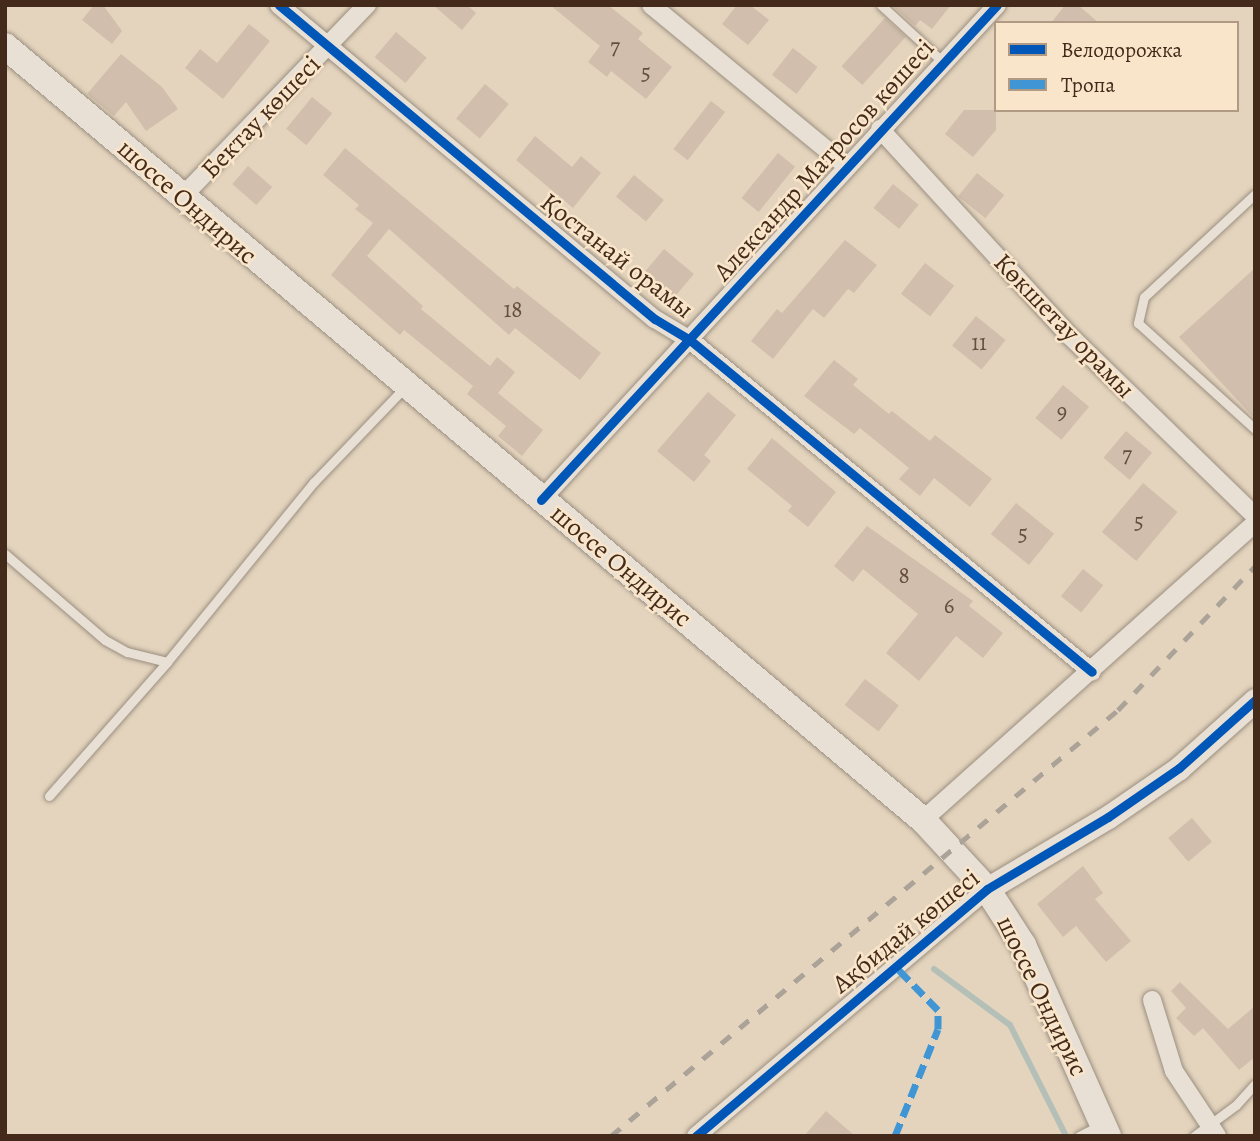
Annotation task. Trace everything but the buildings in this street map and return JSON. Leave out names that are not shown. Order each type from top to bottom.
[{"type":"main road","name":"шоссе Ондирис","points":[[5,46],[405,387],[923,820],[988,889],[1023,945],[1106,1130]]},
{"type":"street","name":"Қостанай орамы","points":[[279,5],[655,319],[690,340],[1091,672]]},
{"type":"street","name":"Бектау көшесі","points":[[182,197],[368,5]]},
{"type":"street","points":[[650,5],[846,166]]},
{"type":"street","name":"Александр Матросов көшесі","points":[[541,500],[690,340],[942,61],[997,5]]},
{"type":"street","name":"Көкшетау орамы","points":[[880,130],[1070,336],[1255,516]]},
{"type":"street","points":[[923,820],[1255,523]]},
{"type":"street","name":"Ақбидай көшесі","points":[[696,1136],[988,889],[1108,817],[1179,768],[1255,700]]},
{"type":"street","points":[[1152,1000],[1174,1071],[1207,1132]]},
{"type":"lane","points":[[881,5],[942,61]]},
{"type":"lane","points":[[1255,194],[1144,297],[1138,323],[1255,429]]},
{"type":"lane","points":[[49,796],[167,662],[314,482],[405,387]]},
{"type":"lane","points":[[5,554],[105,640],[127,652],[167,662]]},
{"type":"lane","points":[[1207,1132],[1255,1084]]},
{"type":"lane","points":[[1079,1136],[1106,1130]]},
{"type":"waterway","points":[[934,969],[1010,1025],[1066,1136]]},
{"type":"railway","points":[[611,1136],[1118,710],[1255,566]]},
{"type":"marked path","points":[[895,966],[938,1010],[938,1029],[895,1136]]},
{"type":"cycle path","points":[[279,5],[655,319],[690,340],[1092,672]]},
{"type":"cycle path","points":[[541,500],[997,5]]},
{"type":"cycle path","points":[[696,1136],[987,889],[1108,817],[1179,768],[1255,700]]}]
